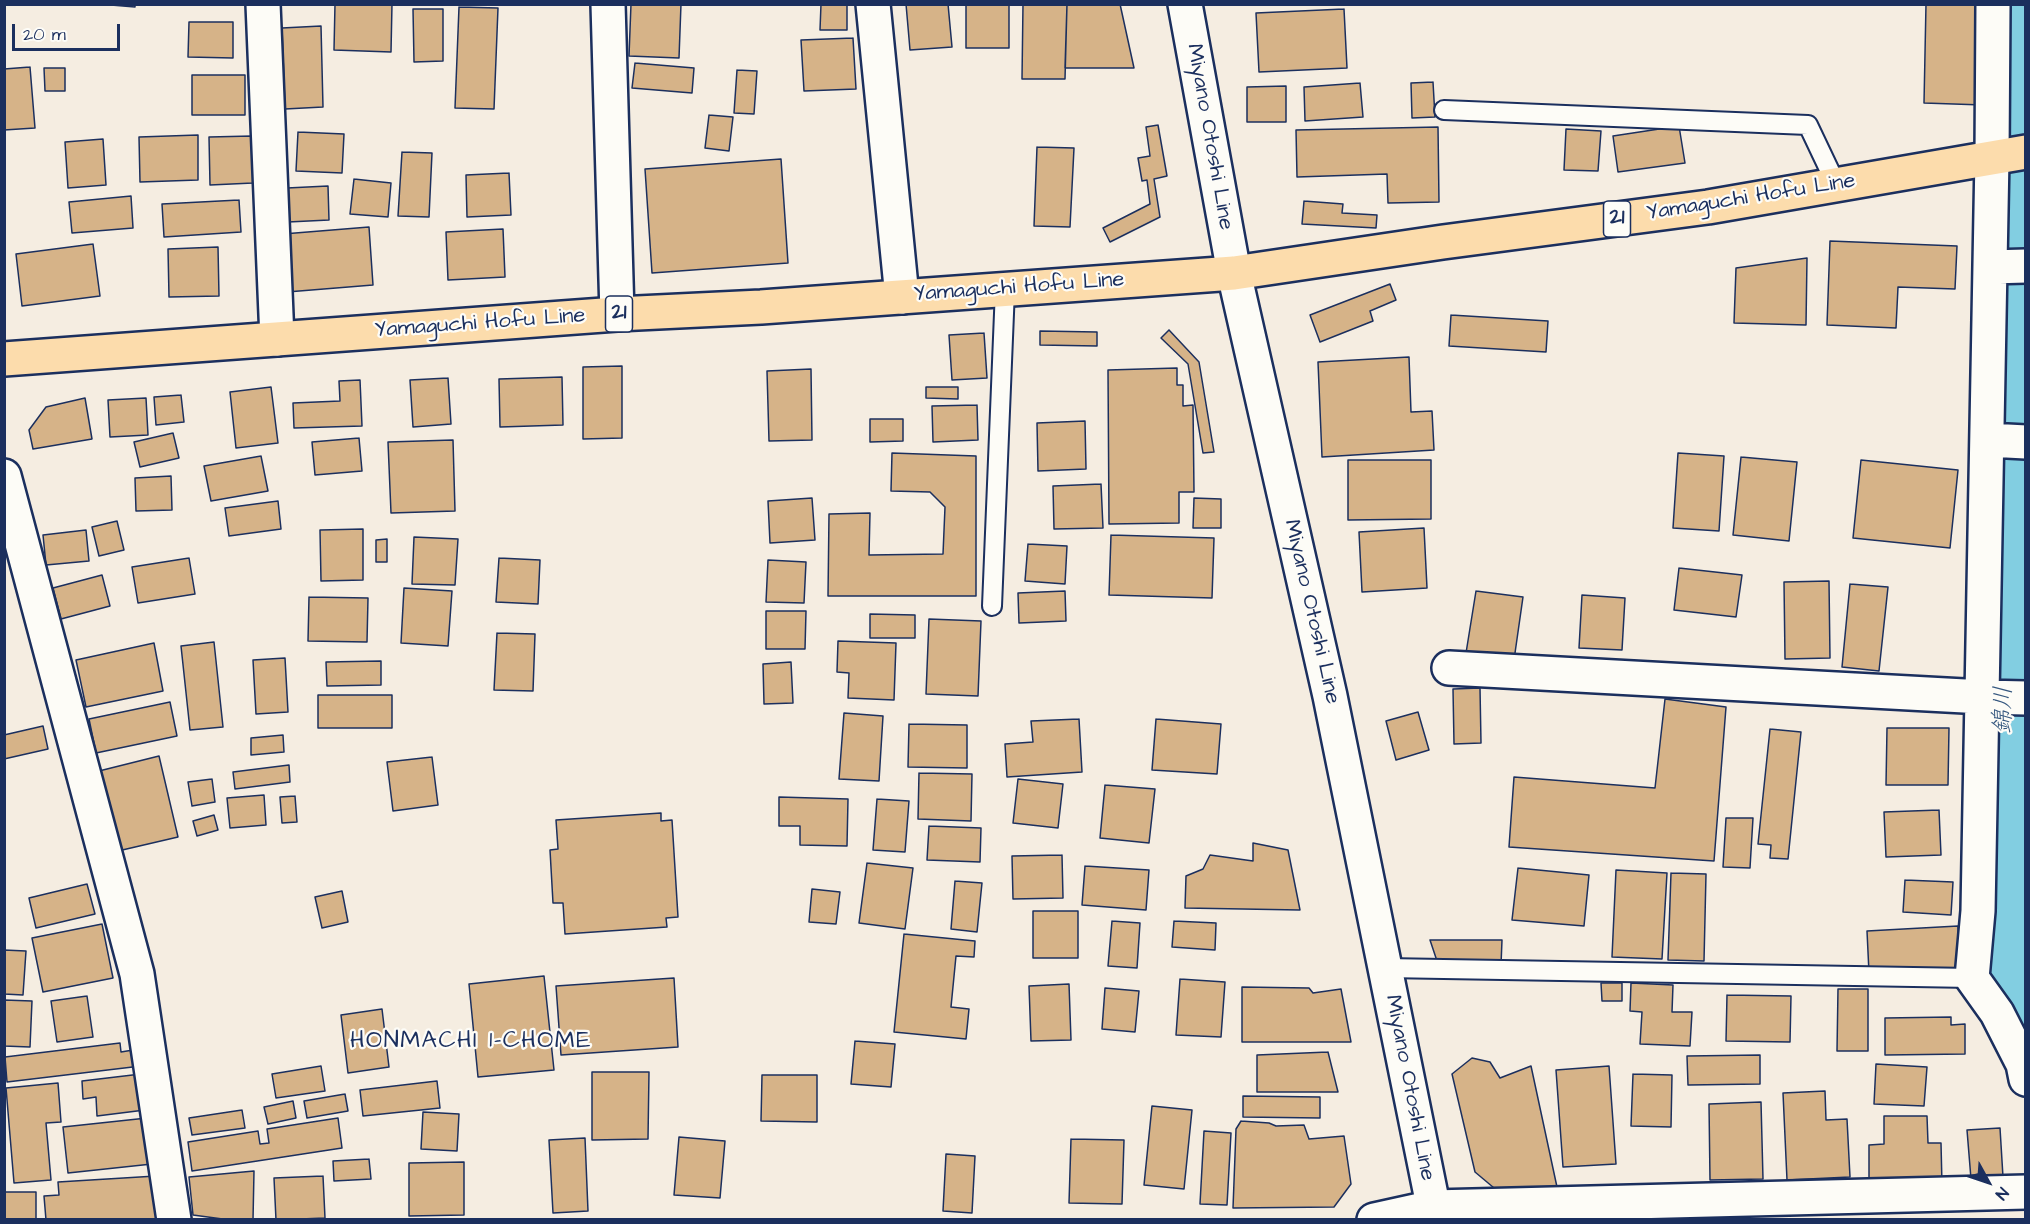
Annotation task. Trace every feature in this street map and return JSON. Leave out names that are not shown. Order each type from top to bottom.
[{"type":"main road","name":"Yamaguchi Hofu Line","points":[[4,359],[617,314],[761,307],[1234,273],[1443,242],[1708,207],[2006,155]]},
{"type":"street","points":[[263,4],[277,339]]},
{"type":"street","points":[[608,4],[617,314]]},
{"type":"street","points":[[873,4],[902,297]]},
{"type":"street","name":"Miyano Otoshi Line","points":[[1185,4],[1234,273],[1330,696],[1435,1213]]},
{"type":"street","points":[[1993,4],[2006,155],[1990,267],[1978,911],[1972,978],[2011,1012],[2025,1079]]},
{"type":"street","points":[[1990,267],[2025,266]]},
{"type":"street","points":[[1988,440],[2025,442]]},
{"type":"street","points":[[4,476],[137,974],[174,1220]]},
{"type":"street","points":[[1449,668],[2025,698]]},
{"type":"street","points":[[1374,1220],[1435,1213],[2025,1192]]},
{"type":"lane","points":[[1444,110],[1808,124],[1836,184]]},
{"type":"lane","points":[[992,606],[1005,289]]},
{"type":"lane","points":[[1385,968],[1972,978]]},
{"type":"building","points":[[99,4],[135,4],[135,7]]},
{"type":"building","points":[[335,4],[392,4],[391,52],[334,50]]},
{"type":"building","points":[[631,4],[681,4],[679,58],[629,56]]},
{"type":"building","points":[[821,4],[847,4],[847,30],[820,30]]},
{"type":"building","points":[[906,4],[948,4],[952,47],[910,50]]},
{"type":"building","points":[[966,4],[1009,4],[1009,48],[966,48]]},
{"type":"building","points":[[1023,4],[1067,4],[1065,79],[1022,79]]},
{"type":"building","points":[[1067,4],[1120,4],[1134,68],[1065,68]]},
{"type":"building","points":[[1926,4],[1986,4],[1983,105],[1924,103]]},
{"type":"building","points":[[459,7],[498,8],[494,109],[455,108]]},
{"type":"building","points":[[413,9],[443,9],[443,61],[414,62]]},
{"type":"building","points":[[1344,9],[1347,68],[1259,72],[1256,13]]},
{"type":"building","points":[[189,22],[233,22],[233,58],[188,57]]},
{"type":"building","points":[[321,26],[323,107],[285,109],[282,28]]},
{"type":"building","points":[[853,38],[856,89],[804,91],[801,40]]},
{"type":"building","points":[[635,63],[694,68],[692,93],[632,88]]},
{"type":"building","points":[[30,67],[35,128],[4,130],[4,69]]},
{"type":"building","points":[[44,68],[65,68],[65,91],[45,91]]},
{"type":"building","points":[[737,70],[757,71],[754,114],[734,113]]},
{"type":"building","points":[[192,75],[245,75],[245,115],[192,115]]},
{"type":"building","points":[[1433,82],[1435,117],[1412,118],[1411,83]]},
{"type":"building","points":[[1360,83],[1363,117],[1305,121],[1304,87]]},
{"type":"building","points":[[1286,86],[1286,122],[1247,122],[1247,87]]},
{"type":"building","points":[[709,115],[733,117],[729,151],[705,148]]},
{"type":"building","points":[[1158,125],[1167,176],[1154,179],[1160,217],[1110,242],[1103,228],[1150,204],[1147,180],[1142,181],[1138,158],[1150,156],[1146,127]]},
{"type":"building","points":[[1679,126],[1685,163],[1618,172],[1613,136]]},
{"type":"building","points":[[1438,127],[1439,202],[1388,203],[1387,174],[1297,177],[1296,130]]},
{"type":"building","points":[[1566,129],[1601,131],[1598,171],[1564,170]]},
{"type":"building","points":[[298,132],[344,134],[342,173],[296,171]]},
{"type":"building","points":[[198,135],[198,180],[140,182],[139,137]]},
{"type":"building","points":[[252,136],[253,183],[210,185],[209,137]]},
{"type":"building","points":[[103,139],[106,185],[68,188],[65,142]]},
{"type":"building","points":[[1037,147],[1074,148],[1070,227],[1034,226]]},
{"type":"building","points":[[402,152],[432,153],[429,217],[398,216]]},
{"type":"building","points":[[781,159],[788,263],[652,273],[645,169]]},
{"type":"building","points":[[509,173],[511,215],[467,217],[466,175]]},
{"type":"building","points":[[354,179],[391,183],[388,217],[350,214]]},
{"type":"building","points":[[328,186],[329,220],[288,222],[287,188]]},
{"type":"building","points":[[131,196],[133,228],[72,233],[69,202]]},
{"type":"building","points":[[239,200],[241,232],[164,237],[162,204]]},
{"type":"building","points":[[1304,201],[1343,204],[1342,213],[1377,215],[1376,228],[1302,224]]},
{"type":"building","points":[[369,227],[373,285],[287,292],[283,234]]},
{"type":"building","points":[[503,229],[505,277],[448,280],[446,232]]},
{"type":"building","points":[[1830,241],[1957,246],[1955,289],[1898,287],[1896,328],[1827,325]]},
{"type":"building","points":[[93,244],[100,296],[22,306],[16,254]]},
{"type":"building","points":[[218,247],[219,296],[169,297],[168,249]]},
{"type":"building","points":[[1807,258],[1806,325],[1734,323],[1736,268]]},
{"type":"building","points":[[1390,284],[1396,300],[1370,311],[1373,321],[1320,342],[1310,315]]},
{"type":"building","points":[[1451,315],[1548,321],[1546,352],[1449,346]]},
{"type":"building","points":[[1169,330],[1199,362],[1214,452],[1203,453],[1188,364],[1161,338]]},
{"type":"building","points":[[1040,331],[1097,332],[1097,346],[1040,345]]},
{"type":"building","points":[[984,333],[987,378],[952,380],[949,335]]},
{"type":"building","points":[[1409,357],[1411,412],[1432,411],[1434,450],[1322,457],[1318,362]]},
{"type":"building","points":[[622,366],[622,438],[583,439],[583,367]]},
{"type":"building","points":[[1177,368],[1177,385],[1183,385],[1183,406],[1193,405],[1194,492],[1179,492],[1179,523],[1109,524],[1108,370]]},
{"type":"building","points":[[811,369],[812,440],[769,441],[767,371]]},
{"type":"building","points":[[562,377],[563,425],[500,427],[499,379]]},
{"type":"building","points":[[448,378],[451,424],[413,427],[410,380]]},
{"type":"building","points":[[360,380],[362,426],[294,428],[293,403],[340,401],[339,381]]},
{"type":"building","points":[[271,387],[278,443],[236,448],[230,392]]},
{"type":"building","points":[[926,387],[958,387],[958,399],[926,398]]},
{"type":"building","points":[[181,395],[184,422],[156,425],[154,397]]},
{"type":"building","points":[[85,398],[92,439],[33,449],[29,430],[46,407]]},
{"type":"building","points":[[146,398],[148,435],[110,437],[108,400]]},
{"type":"building","points":[[977,405],[978,440],[933,442],[932,406]]},
{"type":"building","points":[[870,419],[903,419],[903,441],[870,442]]},
{"type":"building","points":[[1085,421],[1086,469],[1038,471],[1037,423]]},
{"type":"building","points":[[173,433],[179,458],[140,467],[134,442]]},
{"type":"building","points":[[359,438],[362,471],[315,475],[312,442]]},
{"type":"building","points":[[453,440],[455,511],[391,513],[388,442]]},
{"type":"building","points":[[892,453],[976,456],[976,596],[828,596],[829,514],[870,513],[869,555],[943,554],[945,507],[930,492],[891,491]]},
{"type":"building","points":[[1678,453],[1724,456],[1719,531],[1673,528]]},
{"type":"building","points":[[261,456],[268,491],[211,501],[204,466]]},
{"type":"building","points":[[1741,457],[1797,462],[1789,541],[1733,535]]},
{"type":"building","points":[[1348,460],[1431,460],[1431,519],[1348,520]]},
{"type":"building","points":[[1861,460],[1958,470],[1950,548],[1853,538]]},
{"type":"building","points":[[171,476],[172,510],[136,511],[135,478]]},
{"type":"building","points":[[1101,484],[1103,528],[1054,529],[1053,486]]},
{"type":"building","points":[[812,498],[815,540],[770,543],[768,501]]},
{"type":"building","points":[[1194,498],[1221,499],[1221,528],[1193,528]]},
{"type":"building","points":[[278,501],[281,529],[229,536],[225,508]]},
{"type":"building","points":[[117,521],[124,550],[99,556],[92,527]]},
{"type":"building","points":[[1424,528],[1427,588],[1362,592],[1359,532]]},
{"type":"building","points":[[363,529],[363,580],[321,581],[320,530]]},
{"type":"building","points":[[86,530],[89,561],[46,565],[43,535]]},
{"type":"building","points":[[1111,535],[1214,538],[1212,598],[1109,595]]},
{"type":"building","points":[[414,537],[458,539],[455,585],[412,584]]},
{"type":"building","points":[[387,539],[387,562],[376,562],[376,540]]},
{"type":"building","points":[[1028,544],[1067,546],[1065,584],[1025,581]]},
{"type":"building","points":[[189,558],[195,594],[138,603],[132,567]]},
{"type":"building","points":[[499,558],[540,560],[538,604],[496,602]]},
{"type":"building","points":[[768,560],[806,562],[804,603],[766,602]]},
{"type":"building","points":[[1679,568],[1742,575],[1736,617],[1674,610]]},
{"type":"building","points":[[102,575],[110,606],[61,619],[53,588]]},
{"type":"building","points":[[1829,581],[1830,658],[1785,659],[1784,582]]},
{"type":"building","points":[[1850,584],[1888,587],[1879,671],[1842,667]]},
{"type":"building","points":[[404,588],[452,591],[448,646],[401,643]]},
{"type":"building","points":[[1065,591],[1066,621],[1019,623],[1018,593]]},
{"type":"building","points":[[1476,591],[1523,597],[1514,660],[1466,653]]},
{"type":"building","points":[[1582,595],[1625,598],[1622,650],[1579,648]]},
{"type":"building","points":[[309,597],[368,598],[367,642],[308,641]]},
{"type":"building","points":[[766,611],[806,611],[805,649],[766,649]]},
{"type":"building","points":[[870,614],[915,615],[915,638],[870,638]]},
{"type":"building","points":[[929,619],[981,621],[978,696],[926,694]]},
{"type":"building","points":[[497,633],[535,634],[533,691],[494,690]]},
{"type":"building","points":[[838,641],[896,643],[894,700],[848,698],[849,673],[837,672]]},
{"type":"building","points":[[214,642],[223,727],[190,730],[181,646]]},
{"type":"building","points":[[154,643],[163,691],[86,707],[76,660]]},
{"type":"building","points":[[285,658],[288,712],[256,714],[253,660]]},
{"type":"building","points":[[381,661],[381,685],[327,686],[326,662]]},
{"type":"building","points":[[791,662],[793,703],[764,704],[763,664]]},
{"type":"building","points":[[1480,688],[1481,743],[1454,744],[1453,689]]},
{"type":"building","points":[[318,695],[392,695],[392,728],[318,728]]},
{"type":"building","points":[[1665,699],[1726,707],[1714,861],[1509,847],[1514,777],[1655,788]]},
{"type":"building","points":[[170,702],[177,736],[96,753],[89,719]]},
{"type":"building","points":[[1418,712],[1429,750],[1396,760],[1386,721]]},
{"type":"building","points":[[844,713],[883,716],[879,781],[839,779]]},
{"type":"building","points":[[1079,719],[1082,772],[1007,777],[1005,744],[1033,742],[1031,721]]},
{"type":"building","points":[[1156,719],[1221,724],[1217,774],[1152,770]]},
{"type":"building","points":[[909,724],[967,725],[967,768],[908,767]]},
{"type":"building","points":[[43,726],[48,749],[4,759],[4,735]]},
{"type":"building","points":[[1887,728],[1949,728],[1948,785],[1886,785]]},
{"type":"building","points":[[1770,729],[1801,732],[1788,859],[1770,858],[1771,845],[1758,844]]},
{"type":"building","points":[[283,735],[284,752],[251,755],[251,738]]},
{"type":"building","points":[[159,756],[178,837],[118,851],[99,771]]},
{"type":"building","points":[[432,757],[438,805],[393,811],[387,762]]},
{"type":"building","points":[[289,765],[290,782],[235,789],[233,772]]},
{"type":"building","points":[[919,773],[972,774],[971,821],[918,819]]},
{"type":"building","points":[[212,779],[215,802],[192,806],[188,782]]},
{"type":"building","points":[[1018,779],[1063,784],[1058,828],[1013,823]]},
{"type":"building","points":[[1105,785],[1155,789],[1149,843],[1100,838]]},
{"type":"building","points":[[264,795],[266,825],[230,828],[227,798]]},
{"type":"building","points":[[295,796],[297,822],[282,823],[280,797]]},
{"type":"building","points":[[779,797],[848,799],[847,846],[800,845],[800,826],[779,826]]},
{"type":"building","points":[[877,799],[909,801],[905,852],[873,850]]},
{"type":"building","points":[[1939,810],[1941,855],[1886,857],[1884,812]]},
{"type":"building","points":[[661,813],[661,821],[672,820],[678,917],[666,918],[667,927],[565,934],[563,903],[553,903],[550,850],[558,849],[556,820]]},
{"type":"building","points":[[214,815],[218,830],[197,836],[193,821]]},
{"type":"building","points":[[1726,818],[1753,818],[1750,868],[1723,867]]},
{"type":"building","points":[[929,826],[981,828],[980,862],[927,860]]},
{"type":"building","points":[[1253,843],[1288,850],[1300,910],[1185,908],[1186,876],[1203,869],[1210,855],[1253,861]]},
{"type":"building","points":[[1062,855],[1063,898],[1013,899],[1012,856]]},
{"type":"building","points":[[867,863],[913,868],[905,929],[859,923]]},
{"type":"building","points":[[1085,866],[1149,870],[1146,910],[1082,905]]},
{"type":"building","points":[[1518,868],[1589,875],[1584,926],[1512,920]]},
{"type":"building","points":[[1616,870],[1667,873],[1662,959],[1612,957]]},
{"type":"building","points":[[1671,873],[1706,874],[1704,961],[1668,960]]},
{"type":"building","points":[[1905,880],[1953,882],[1951,915],[1903,912]]},
{"type":"building","points":[[955,881],[982,883],[977,932],[951,929]]},
{"type":"building","points":[[87,884],[95,914],[36,928],[29,898]]},
{"type":"building","points":[[812,889],[840,892],[836,924],[809,922]]},
{"type":"building","points":[[342,891],[348,922],[322,928],[315,897]]},
{"type":"building","points":[[1033,911],[1078,911],[1078,958],[1033,958]]},
{"type":"building","points":[[1112,921],[1140,923],[1137,968],[1108,966]]},
{"type":"building","points":[[1174,921],[1216,923],[1215,950],[1172,947]]},
{"type":"building","points":[[102,924],[113,978],[43,992],[32,938]]},
{"type":"building","points":[[1958,926],[1960,968],[1869,973],[1867,931]]},
{"type":"building","points":[[904,934],[975,941],[974,957],[956,956],[951,1007],[969,1009],[966,1039],[894,1032]]},
{"type":"building","points":[[1430,940],[1502,940],[1501,965],[1438,964]]},
{"type":"building","points":[[4,950],[26,951],[23,995],[4,994]]},
{"type":"building","points":[[544,976],[554,1070],[478,1077],[469,984]]},
{"type":"building","points":[[674,978],[678,1047],[561,1055],[556,986]]},
{"type":"building","points":[[1180,979],[1225,982],[1221,1037],[1176,1035]]},
{"type":"building","points":[[1601,983],[1622,983],[1622,1001],[1602,1001]]},
{"type":"building","points":[[1631,983],[1673,985],[1672,1012],[1692,1012],[1690,1046],[1640,1044],[1642,1012],[1630,1011]]},
{"type":"building","points":[[1069,984],[1071,1040],[1031,1041],[1029,986]]},
{"type":"building","points":[[1242,987],[1309,988],[1313,993],[1341,989],[1351,1042],[1242,1042]]},
{"type":"building","points":[[1105,988],[1139,991],[1135,1032],[1102,1029]]},
{"type":"building","points":[[1838,989],[1868,989],[1868,1051],[1837,1051]]},
{"type":"building","points":[[1727,995],[1791,996],[1790,1042],[1726,1041]]},
{"type":"building","points":[[87,996],[93,1037],[57,1042],[51,1001]]},
{"type":"building","points":[[4,1000],[32,1001],[30,1047],[4,1046]]},
{"type":"building","points":[[382,1009],[389,1067],[348,1073],[341,1015]]},
{"type":"building","points":[[1951,1017],[1951,1025],[1965,1024],[1965,1054],[1885,1055],[1885,1018]]},
{"type":"building","points":[[855,1041],[895,1044],[891,1087],[851,1084]]},
{"type":"building","points":[[120,1043],[121,1052],[139,1049],[141,1066],[7,1082],[5,1057]]},
{"type":"building","points":[[1328,1052],[1338,1092],[1257,1092],[1257,1055]]},
{"type":"building","points":[[1760,1055],[1760,1084],[1688,1085],[1687,1056]]},
{"type":"building","points":[[1472,1058],[1490,1062],[1500,1078],[1531,1066],[1557,1187],[1506,1198],[1475,1172],[1452,1074]]},
{"type":"building","points":[[1876,1064],[1927,1067],[1924,1106],[1874,1104]]},
{"type":"building","points":[[321,1066],[325,1091],[276,1098],[272,1074]]},
{"type":"building","points":[[1609,1066],[1616,1164],[1563,1167],[1556,1070]]},
{"type":"building","points":[[592,1072],[649,1072],[648,1139],[592,1140]]},
{"type":"building","points":[[141,1074],[145,1110],[97,1116],[96,1097],[83,1099],[82,1081]]},
{"type":"building","points":[[1633,1074],[1672,1075],[1671,1127],[1631,1126]]},
{"type":"building","points":[[762,1075],[817,1075],[817,1122],[761,1121]]},
{"type":"building","points":[[437,1081],[440,1108],[363,1116],[360,1090]]},
{"type":"building","points":[[58,1083],[61,1122],[46,1123],[51,1180],[14,1183],[6,1088]]},
{"type":"building","points":[[1825,1091],[1826,1120],[1847,1119],[1850,1177],[1787,1180],[1783,1093]]},
{"type":"building","points":[[345,1094],[348,1111],[307,1118],[304,1101]]},
{"type":"building","points":[[1243,1096],[1320,1097],[1320,1118],[1243,1117]]},
{"type":"building","points":[[293,1101],[296,1118],[268,1124],[264,1107]]},
{"type":"building","points":[[1761,1102],[1763,1179],[1710,1180],[1709,1104]]},
{"type":"building","points":[[1152,1106],[1192,1110],[1184,1189],[1144,1185]]},
{"type":"building","points":[[242,1110],[245,1128],[192,1135],[189,1118]]},
{"type":"building","points":[[423,1112],[459,1114],[457,1151],[421,1149]]},
{"type":"building","points":[[1884,1116],[1927,1116],[1928,1143],[1941,1143],[1942,1185],[1869,1186],[1869,1145],[1884,1144]]},
{"type":"building","points":[[147,1118],[152,1164],[68,1173],[63,1127]]},
{"type":"building","points":[[338,1118],[342,1148],[192,1171],[188,1142],[258,1131],[260,1144],[269,1143],[267,1129]]},
{"type":"building","points":[[1241,1121],[1269,1123],[1276,1126],[1304,1125],[1309,1139],[1344,1136],[1351,1184],[1334,1207],[1233,1208],[1236,1129]]},
{"type":"building","points":[[2000,1128],[2003,1177],[1971,1179],[1967,1130]]},
{"type":"building","points":[[1204,1131],[1231,1133],[1227,1205],[1200,1204]]},
{"type":"building","points":[[679,1137],[725,1141],[720,1198],[674,1195]]},
{"type":"building","points":[[585,1138],[588,1211],[553,1213],[549,1140]]},
{"type":"building","points":[[1071,1139],[1124,1140],[1122,1204],[1069,1203]]},
{"type":"building","points":[[946,1154],[975,1156],[972,1213],[943,1211]]},
{"type":"building","points":[[369,1159],[371,1179],[334,1181],[333,1161]]},
{"type":"building","points":[[464,1162],[464,1215],[409,1216],[409,1163]]},
{"type":"building","points":[[254,1171],[253,1220],[230,1220],[193,1215],[189,1177]]},
{"type":"building","points":[[156,1176],[159,1220],[46,1220],[44,1196],[59,1195],[58,1182]]},
{"type":"building","points":[[323,1176],[325,1218],[276,1220],[274,1178]]},
{"type":"building","points":[[4,1192],[36,1192],[36,1220],[4,1220]]},
{"type":"waterway","name":"錦川","points":[[2016,4],[2003,873],[2005,983],[2026,1022]]},
{"type":"district","name":"HONMACHI 1-CHOME","points":[[471,1042]]}]
